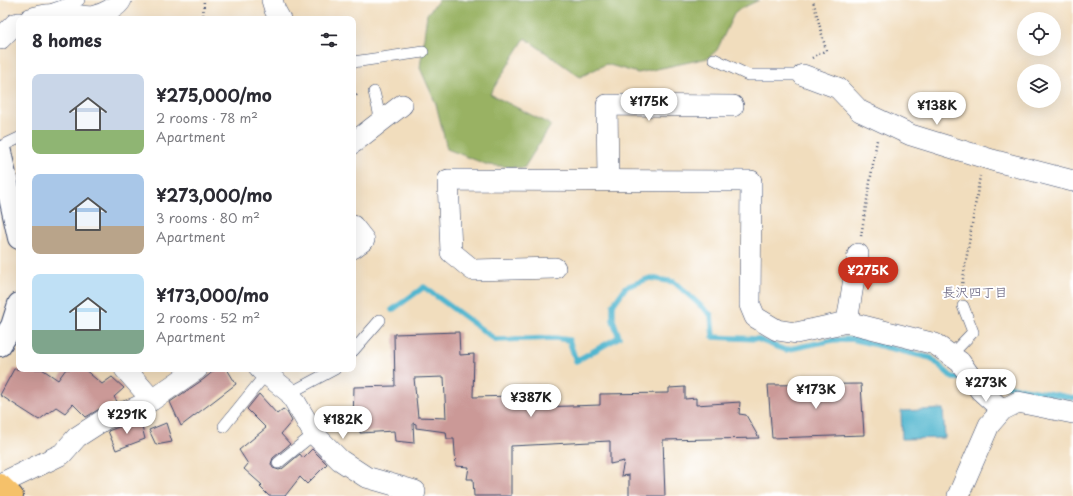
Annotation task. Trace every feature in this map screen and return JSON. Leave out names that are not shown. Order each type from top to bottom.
[{"type":"main road","points":[[0,484],[12,496]]},
{"type":"street","points":[[96,16],[120,3],[121,0]]},
{"type":"street","points":[[272,0],[278,16]]},
{"type":"street","points":[[52,16],[62,14],[83,16]]},
{"type":"street","points":[[0,39],[16,24]]},
{"type":"street","points":[[794,75],[838,88],[860,111],[911,135],[988,159],[1073,181]]},
{"type":"street","points":[[356,141],[402,105]]},
{"type":"street","points":[[608,180],[607,105],[733,106]]},
{"type":"street","points":[[0,152],[13,186],[16,212]]},
{"type":"street","points":[[555,268],[473,270],[467,266],[451,252],[448,180],[751,181],[750,305],[755,317],[777,330],[796,334],[846,322],[935,344],[960,362],[980,390],[1002,410]]},
{"type":"street","points":[[356,230],[364,240],[356,246]]},
{"type":"street","points":[[846,322],[858,254]]},
{"type":"street","points":[[0,345],[12,326],[16,313]]},
{"type":"street","points":[[128,372],[152,400]]},
{"type":"street","points":[[0,484],[62,454],[77,437],[105,419],[152,400],[193,372]]},
{"type":"street","points":[[263,372],[290,393],[314,434],[340,460],[366,477],[415,491],[414,496]]},
{"type":"street","points":[[958,496],[989,425],[1002,410],[1018,402],[1073,412]]},
{"type":"lane","points":[[44,16],[79,0]]},
{"type":"lane","points":[[356,62],[423,52]]},
{"type":"lane","points":[[714,59],[748,75],[794,75]]},
{"type":"lane","points":[[374,92],[381,121]]},
{"type":"lane","points":[[0,147],[16,139]]},
{"type":"lane","points":[[951,355],[973,332],[963,306]]},
{"type":"lane","points":[[356,348],[380,320]]},
{"type":"lane","points":[[224,426],[263,372]]},
{"type":"lane","points":[[290,393],[329,372]]},
{"type":"lane","points":[[278,463],[314,434]]},
{"type":"path","points":[[204,0],[204,16]]},
{"type":"path","points":[[794,75],[826,50],[813,0]]},
{"type":"path","points":[[858,254],[880,120]]},
{"type":"path","points":[[963,306],[961,293],[962,285],[981,174],[988,159]]},
{"type":"green space","points":[[439,0],[759,0],[740,9],[734,14],[717,50],[708,58],[638,73],[606,64],[580,77],[525,38],[490,94],[551,125],[524,168],[488,165],[447,149],[436,104],[420,68],[427,14]]},
{"type":"water","points":[[943,409],[945,438],[902,439],[901,411]]},
{"type":"building","points":[[459,332],[460,355],[474,354],[473,397],[514,396],[513,390],[529,389],[529,403],[543,401],[541,407],[600,405],[600,394],[669,393],[669,388],[685,387],[685,399],[696,398],[696,405],[740,402],[739,414],[746,415],[759,438],[663,440],[665,496],[629,496],[629,475],[621,476],[624,461],[610,464],[610,441],[511,446],[511,496],[474,496],[473,479],[467,479],[469,467],[456,466],[454,439],[447,439],[446,432],[416,428],[416,424],[413,423],[414,443],[395,441],[394,431],[360,433],[360,421],[353,421],[354,387],[395,386],[394,334]],"holes":[[[444,377],[446,418],[418,417],[414,378]]]},
{"type":"building","points":[[14,369],[16,369],[16,372],[46,372],[58,380],[64,372],[88,372],[102,384],[112,377],[124,388],[114,397],[117,401],[116,402],[101,408],[86,417],[73,404],[65,413],[56,407],[39,420],[0,395]]},
{"type":"building","points":[[212,372],[229,372],[236,384],[181,426],[170,402]]},
{"type":"building","points":[[861,384],[864,435],[772,438],[768,385]]},
{"type":"building","points":[[259,394],[277,414],[283,409],[287,412],[292,421],[281,434],[290,444],[273,458],[271,464],[273,468],[279,470],[282,469],[300,454],[303,458],[312,449],[327,464],[307,484],[300,477],[285,496],[269,496],[260,487],[262,485],[244,469],[248,464],[239,450],[266,428],[247,409]]},
{"type":"building","points":[[140,419],[145,439],[116,450],[108,431]]},
{"type":"building","points":[[166,423],[172,442],[156,445],[149,430]]},
{"type":"waterway","points":[[392,310],[424,287],[496,340],[555,338],[569,340],[576,361],[619,337],[613,320],[613,305],[626,287],[650,278],[674,282],[711,315],[713,337],[757,339],[785,350],[833,340],[852,339],[931,358],[953,378],[966,379]]},
{"type":"waterway","points":[[981,381],[1073,398]]},
{"type":"district","name":"長沢四丁目","points":[[975,291]]}]
